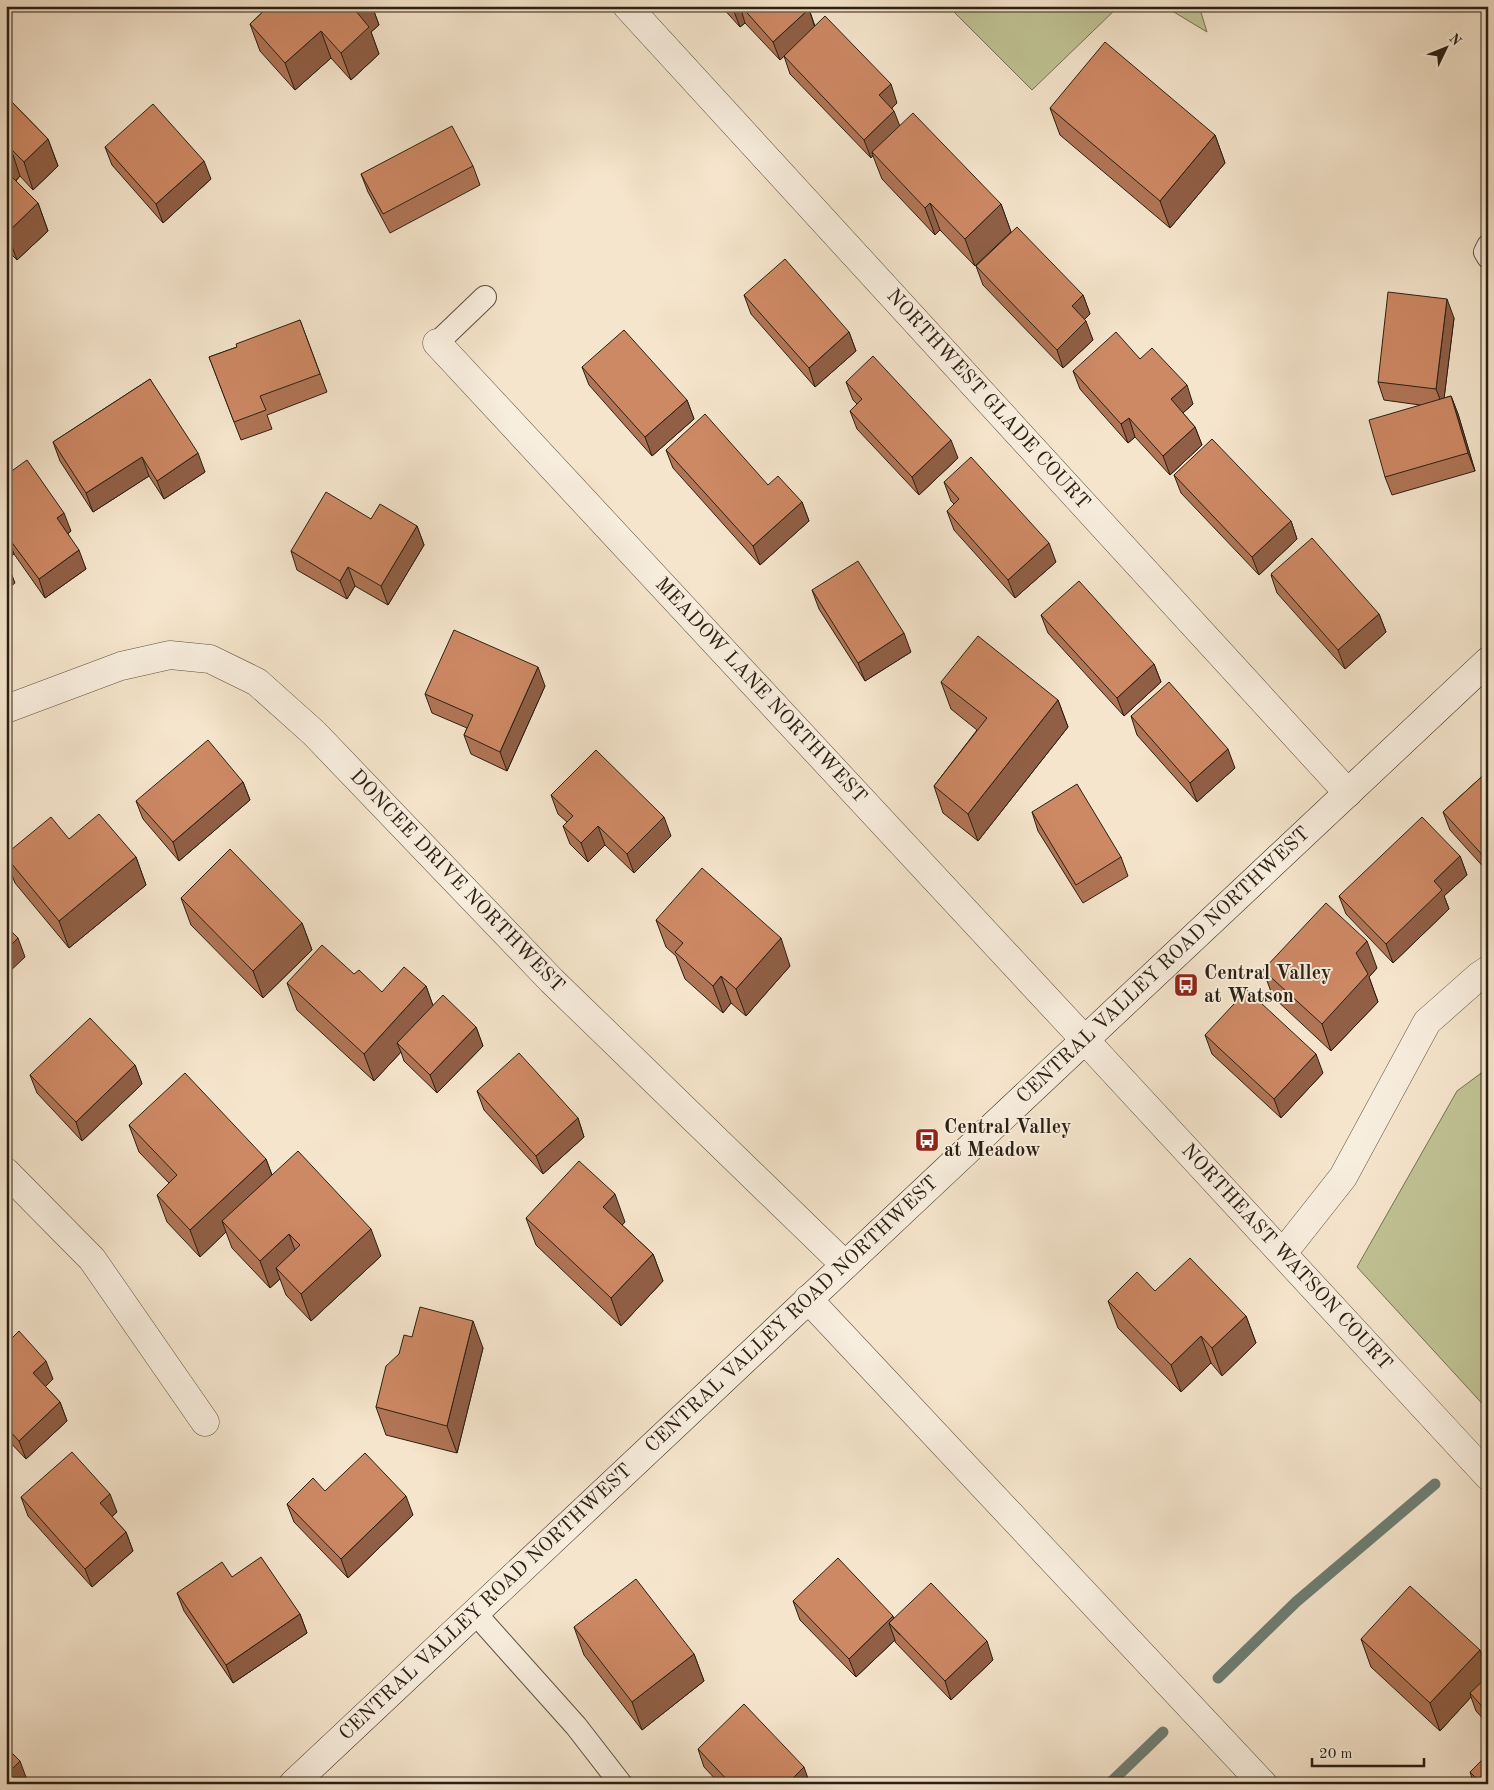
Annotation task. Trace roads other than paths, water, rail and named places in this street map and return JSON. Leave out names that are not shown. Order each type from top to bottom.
[{"type":"street","name":"NORTHWEST GLADE COURT","points":[[627,6],[1348,793]]},
{"type":"street","name":"MEADOW LANE NORTHWEST","points":[[437,343],[1084,1039]]},
{"type":"street","name":"DONCEE DRIVE NORTHWEST","points":[[6,709],[121,666],[170,655],[210,659],[257,682],[314,733],[552,981],[845,1265]]},
{"type":"street","name":"CENTRAL VALLEY ROAD NORTHWEST","points":[[293,1784],[1488,661]]},
{"type":"street","points":[[1282,1253],[1343,1177],[1427,1022],[1488,970]]},
{"type":"street","name":"NORTHEAST WATSON COURT","points":[[1084,1039],[1488,1476]]},
{"type":"street","points":[[6,1172],[92,1259],[205,1422]]},
{"type":"street","points":[[808,1299],[1263,1784]]},
{"type":"lane","points":[[1488,246],[1486,252],[1488,257]]},
{"type":"lane","points":[[437,343],[484,297]]},
{"type":"lane","points":[[475,1613],[576,1726],[621,1784]]},
{"type":"waterway","points":[[1218,1678],[1296,1602],[1435,1484]]},
{"type":"waterway","points":[[1109,1784],[1163,1732]]},
{"type":"place","name":"Central Valley at Watson","points":[[1186,985]]},
{"type":"place","name":"Central Valley at Meadow","points":[[927,1140]]}]
